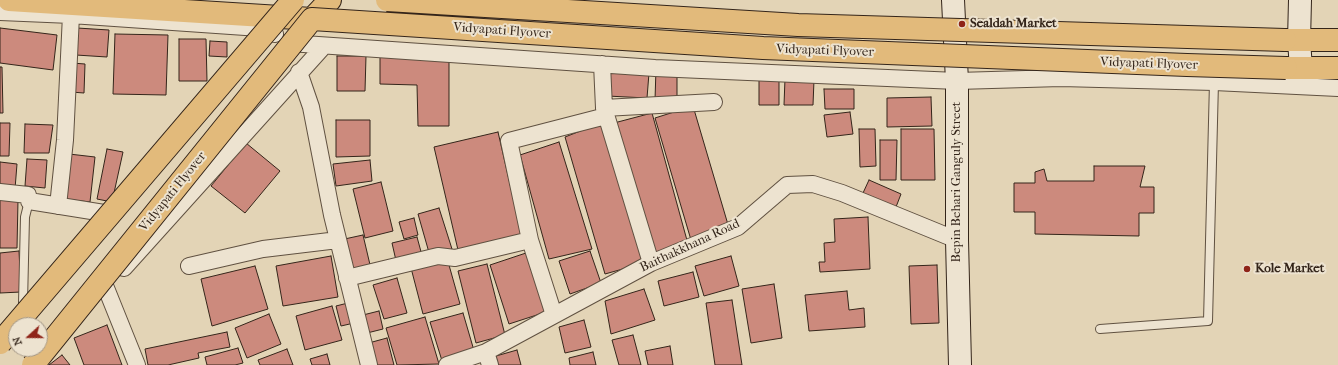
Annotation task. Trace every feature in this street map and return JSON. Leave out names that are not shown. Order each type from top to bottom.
[{"type":"main road","name":"Vidyapati Flyover","points":[[9,0],[276,31],[312,19],[763,48],[1187,65],[1338,68]]},
{"type":"main road","points":[[0,343],[276,31],[293,0]]},
{"type":"main road","name":"Vidyapati Flyover","points":[[34,365],[312,19],[330,0]]},
{"type":"main road","name":"Vidyapati Flyover","points":[[387,0],[798,25],[1292,40],[1338,40]]},
{"type":"street","name":"Bepin Behari Ganguly Street","points":[[953,0],[957,81],[957,240],[960,365]]},
{"type":"street","points":[[1286,0],[1292,40],[1294,68]]},
{"type":"street","points":[[1292,40],[1300,0]]},
{"type":"street","points":[[0,12],[71,15],[276,31],[324,46],[602,64],[957,81],[1061,78],[1214,82],[1338,88]]},
{"type":"street","points":[[58,206],[65,140],[71,15]]},
{"type":"street","points":[[0,329],[135,178],[276,31]]},
{"type":"street","points":[[34,365],[106,288],[324,46]]},
{"type":"street","points":[[602,64],[605,112],[651,263]]},
{"type":"street","points":[[299,72],[311,107],[332,215],[369,365]]},
{"type":"street","points":[[554,315],[530,240],[509,141],[605,112],[714,102]]},
{"type":"street","name":"Baithakkhana Road","points":[[447,365],[488,358],[554,315],[651,263],[738,227],[787,185],[813,184],[842,193],[957,240]]},
{"type":"street","points":[[0,192],[28,195],[29,202],[104,213]]},
{"type":"street","points":[[189,266],[264,249],[338,240]]},
{"type":"street","points":[[347,278],[438,256],[455,258],[530,240]]},
{"type":"street","points":[[106,288],[137,365]]},
{"type":"lane","points":[[1100,329],[1208,321],[1214,82]]},
{"type":"lane","points":[[23,303],[25,217],[29,202]]},
{"type":"building","points":[[0,28],[57,35],[53,70],[0,63]]},
{"type":"building","points":[[77,28],[109,30],[107,57],[76,55]]},
{"type":"building","points":[[115,34],[168,35],[166,95],[113,94]]},
{"type":"building","points":[[179,39],[206,39],[207,81],[179,81]]},
{"type":"building","points":[[210,41],[227,42],[227,57],[209,56]]},
{"type":"building","points":[[337,56],[366,56],[365,91],[337,91]]},
{"type":"building","points":[[380,56],[449,57],[449,126],[418,126],[417,85],[380,84]]},
{"type":"building","points":[[72,63],[85,64],[84,93],[71,92]]},
{"type":"building","points":[[0,67],[2,67],[3,113],[0,113]]},
{"type":"building","points":[[656,69],[677,69],[677,100],[655,100]]},
{"type":"building","points":[[608,71],[649,73],[647,98],[607,96]]},
{"type":"building","points":[[759,77],[779,78],[779,105],[759,105]]},
{"type":"building","points":[[785,79],[814,80],[813,105],[784,105]]},
{"type":"building","points":[[824,89],[854,89],[854,109],[825,109]]},
{"type":"building","points":[[931,97],[932,126],[887,127],[887,98]]},
{"type":"building","points":[[693,106],[729,228],[691,240],[655,118]]},
{"type":"building","points":[[850,112],[853,134],[827,137],[824,115]]},
{"type":"building","points":[[652,113],[688,244],[650,255],[614,123]]},
{"type":"building","points":[[336,120],[370,120],[370,156],[336,157]]},
{"type":"building","points":[[0,123],[10,123],[9,156],[0,156]]},
{"type":"building","points":[[601,123],[644,263],[605,274],[565,137]]},
{"type":"building","points":[[25,124],[53,125],[49,153],[24,153]]},
{"type":"building","points":[[859,129],[875,129],[876,166],[860,167]]},
{"type":"building","points":[[901,129],[934,129],[935,180],[901,180]]},
{"type":"building","points":[[498,132],[522,236],[458,250],[434,147]]},
{"type":"building","points":[[880,140],[897,140],[896,180],[880,180]]},
{"type":"building","points":[[559,142],[592,249],[549,259],[520,155]]},
{"type":"building","points":[[246,143],[280,171],[245,213],[211,186]]},
{"type":"building","points":[[107,149],[123,152],[112,202],[97,199]]},
{"type":"building","points":[[69,154],[95,157],[90,202],[64,199]]},
{"type":"building","points":[[27,159],[47,160],[45,188],[25,186]]},
{"type":"building","points":[[370,160],[372,181],[336,186],[333,164]]},
{"type":"building","points":[[0,162],[17,164],[15,189],[0,188]]},
{"type":"building","points":[[1094,166],[1145,166],[1140,187],[1154,187],[1154,213],[1139,213],[1139,236],[1035,234],[1035,212],[1014,212],[1014,183],[1035,183],[1035,172],[1044,169],[1047,181],[1094,181]]},
{"type":"building","points":[[869,180],[901,194],[896,207],[863,193]]},
{"type":"building","points":[[381,182],[393,231],[365,238],[353,189]]},
{"type":"building","points":[[0,199],[18,200],[17,248],[0,248]]},
{"type":"building","points":[[439,208],[452,249],[430,256],[418,214]]},
{"type":"building","points":[[868,217],[870,269],[820,272],[819,262],[825,262],[824,243],[835,242],[834,219]]},
{"type":"building","points":[[414,218],[418,235],[404,239],[399,222]]},
{"type":"building","points":[[363,235],[371,269],[349,275],[340,240]]},
{"type":"building","points":[[417,237],[423,259],[397,265],[392,243]]},
{"type":"building","points":[[19,251],[21,292],[0,293],[0,253]]},
{"type":"building","points":[[590,251],[601,283],[570,294],[559,261]]},
{"type":"building","points":[[526,253],[546,312],[509,324],[490,265]]},
{"type":"building","points":[[331,256],[338,297],[283,306],[276,266]]},
{"type":"building","points":[[731,256],[739,286],[704,296],[695,266]]},
{"type":"building","points":[[447,258],[460,304],[423,314],[411,268]]},
{"type":"building","points":[[487,264],[505,335],[476,343],[458,271]]},
{"type":"building","points":[[937,265],[939,323],[911,324],[909,266]]},
{"type":"building","points":[[255,266],[268,309],[212,326],[201,279]]},
{"type":"building","points":[[693,272],[699,297],[664,306],[658,281]]},
{"type":"building","points":[[397,278],[407,313],[384,319],[373,285]]},
{"type":"building","points":[[774,284],[782,338],[751,343],[742,289]]},
{"type":"building","points":[[644,289],[655,320],[611,334],[605,301]]},
{"type":"building","points":[[847,291],[849,310],[864,308],[865,327],[809,331],[805,295]]},
{"type":"building","points":[[732,300],[742,365],[715,365],[706,303]]},
{"type":"building","points":[[348,303],[354,323],[341,326],[336,306]]},
{"type":"building","points":[[332,306],[342,340],[305,350],[296,316]]},
{"type":"building","points":[[379,311],[383,329],[367,333],[363,315]]},
{"type":"building","points":[[463,313],[475,354],[443,364],[430,322]]},
{"type":"building","points":[[269,314],[281,344],[247,358],[235,328]]},
{"type":"building","points":[[425,317],[439,364],[397,365],[386,328]]},
{"type":"building","points":[[584,320],[591,347],[565,353],[559,327]]},
{"type":"building","points":[[107,325],[122,365],[84,365],[74,338]]},
{"type":"building","points":[[227,332],[230,347],[198,353],[199,358],[168,365],[148,365],[145,349]]},
{"type":"building","points":[[633,335],[641,365],[619,365],[612,340]]},
{"type":"building","points":[[387,338],[394,365],[371,365],[365,344]]},
{"type":"building","points":[[670,346],[673,365],[648,365],[645,351]]},
{"type":"building","points":[[238,348],[243,363],[235,365],[207,365],[205,357]]},
{"type":"building","points":[[287,349],[293,365],[260,365],[258,360]]},
{"type":"building","points":[[517,350],[521,365],[498,365],[496,356]]},
{"type":"building","points":[[593,352],[596,365],[570,365],[569,358]]},
{"type":"building","points":[[327,354],[330,365],[312,365],[310,359]]},
{"type":"building","points":[[62,355],[70,365],[49,365]]},
{"type":"place","name":"Sealdah Market","points":[[962,24]]},
{"type":"place","name":"Kole Market","points":[[1247,269]]}]
